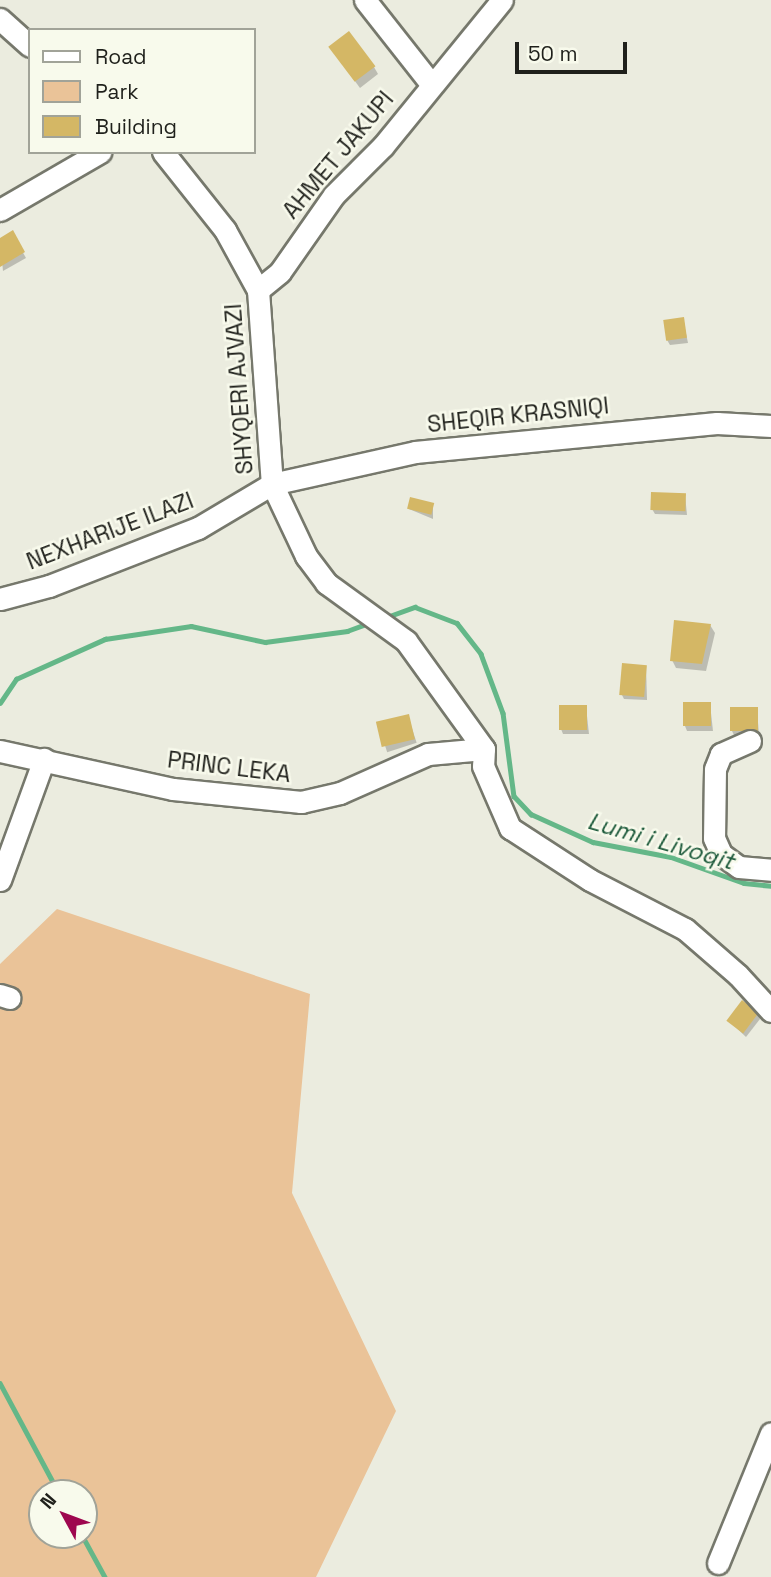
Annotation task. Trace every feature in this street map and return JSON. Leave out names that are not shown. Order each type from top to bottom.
[{"type":"street","points":[[365,0],[431,85]]},
{"type":"street","name":"AHMET JAKUPI","points":[[258,290],[280,272],[334,195],[383,146],[502,0]]},
{"type":"street","points":[[0,19],[28,44]]},
{"type":"street","points":[[0,210],[97,154]]},
{"type":"street","name":"SHYQERI AJVAZI","points":[[165,154],[225,230],[258,290],[272,484]]},
{"type":"street","name":"SHEQIR KRASNIQI","points":[[272,484],[415,452],[717,423],[771,426]]},
{"type":"street","points":[[272,484],[306,556],[326,583],[406,641],[484,749],[483,766],[510,828],[590,880],[685,929],[738,975],[771,1011]]},
{"type":"street","name":"NEXHARIJE ILAZI","points":[[0,599],[49,586],[198,528],[272,484]]},
{"type":"street","points":[[750,741],[720,754],[715,769],[714,838],[720,855],[739,867],[771,870]]},
{"type":"street","name":"PRINC LEKA","points":[[0,751],[173,789],[301,802],[340,793],[428,754],[484,749]]},
{"type":"street","points":[[0,880],[44,759]]},
{"type":"street","points":[[719,1563],[771,1433]]},
{"type":"green space","points":[[57,909],[310,994],[292,1193],[396,1411],[316,1577],[0,1577],[0,964]]},
{"type":"building","points":[[349,31],[375,66],[355,82],[328,47]]},
{"type":"building","points":[[13,230],[25,252],[0,267],[0,238]]},
{"type":"building","points":[[684,317],[687,338],[666,341],[663,320]]},
{"type":"building","points":[[651,492],[686,493],[685,511],[650,510]]},
{"type":"building","points":[[410,497],[434,503],[431,515],[407,509]]},
{"type":"building","points":[[674,620],[711,624],[702,664],[670,661]]},
{"type":"building","points":[[622,663],[647,665],[644,697],[619,695]]},
{"type":"building","points":[[683,702],[711,702],[711,726],[683,726]]},
{"type":"building","points":[[559,705],[587,705],[587,730],[559,730]]},
{"type":"building","points":[[730,707],[758,707],[758,731],[730,731]]},
{"type":"building","points":[[409,714],[415,739],[382,747],[376,722]]},
{"type":"building","points":[[742,1000],[759,1013],[743,1033],[726,1021]]},
{"type":"waterway","name":"Lumi i Livoqit","points":[[384,618],[415,607],[457,623],[481,654],[503,713],[514,796],[531,814],[593,842],[671,857],[744,883],[771,886]]},
{"type":"waterway","name":"Lumi i Livoqit","points":[[0,703],[16,679],[105,639],[191,626],[265,642],[347,631],[369,623]]},
{"type":"waterway","points":[[0,1383],[51,1479]]},
{"type":"waterway","points":[[90,1549],[105,1577]]}]
